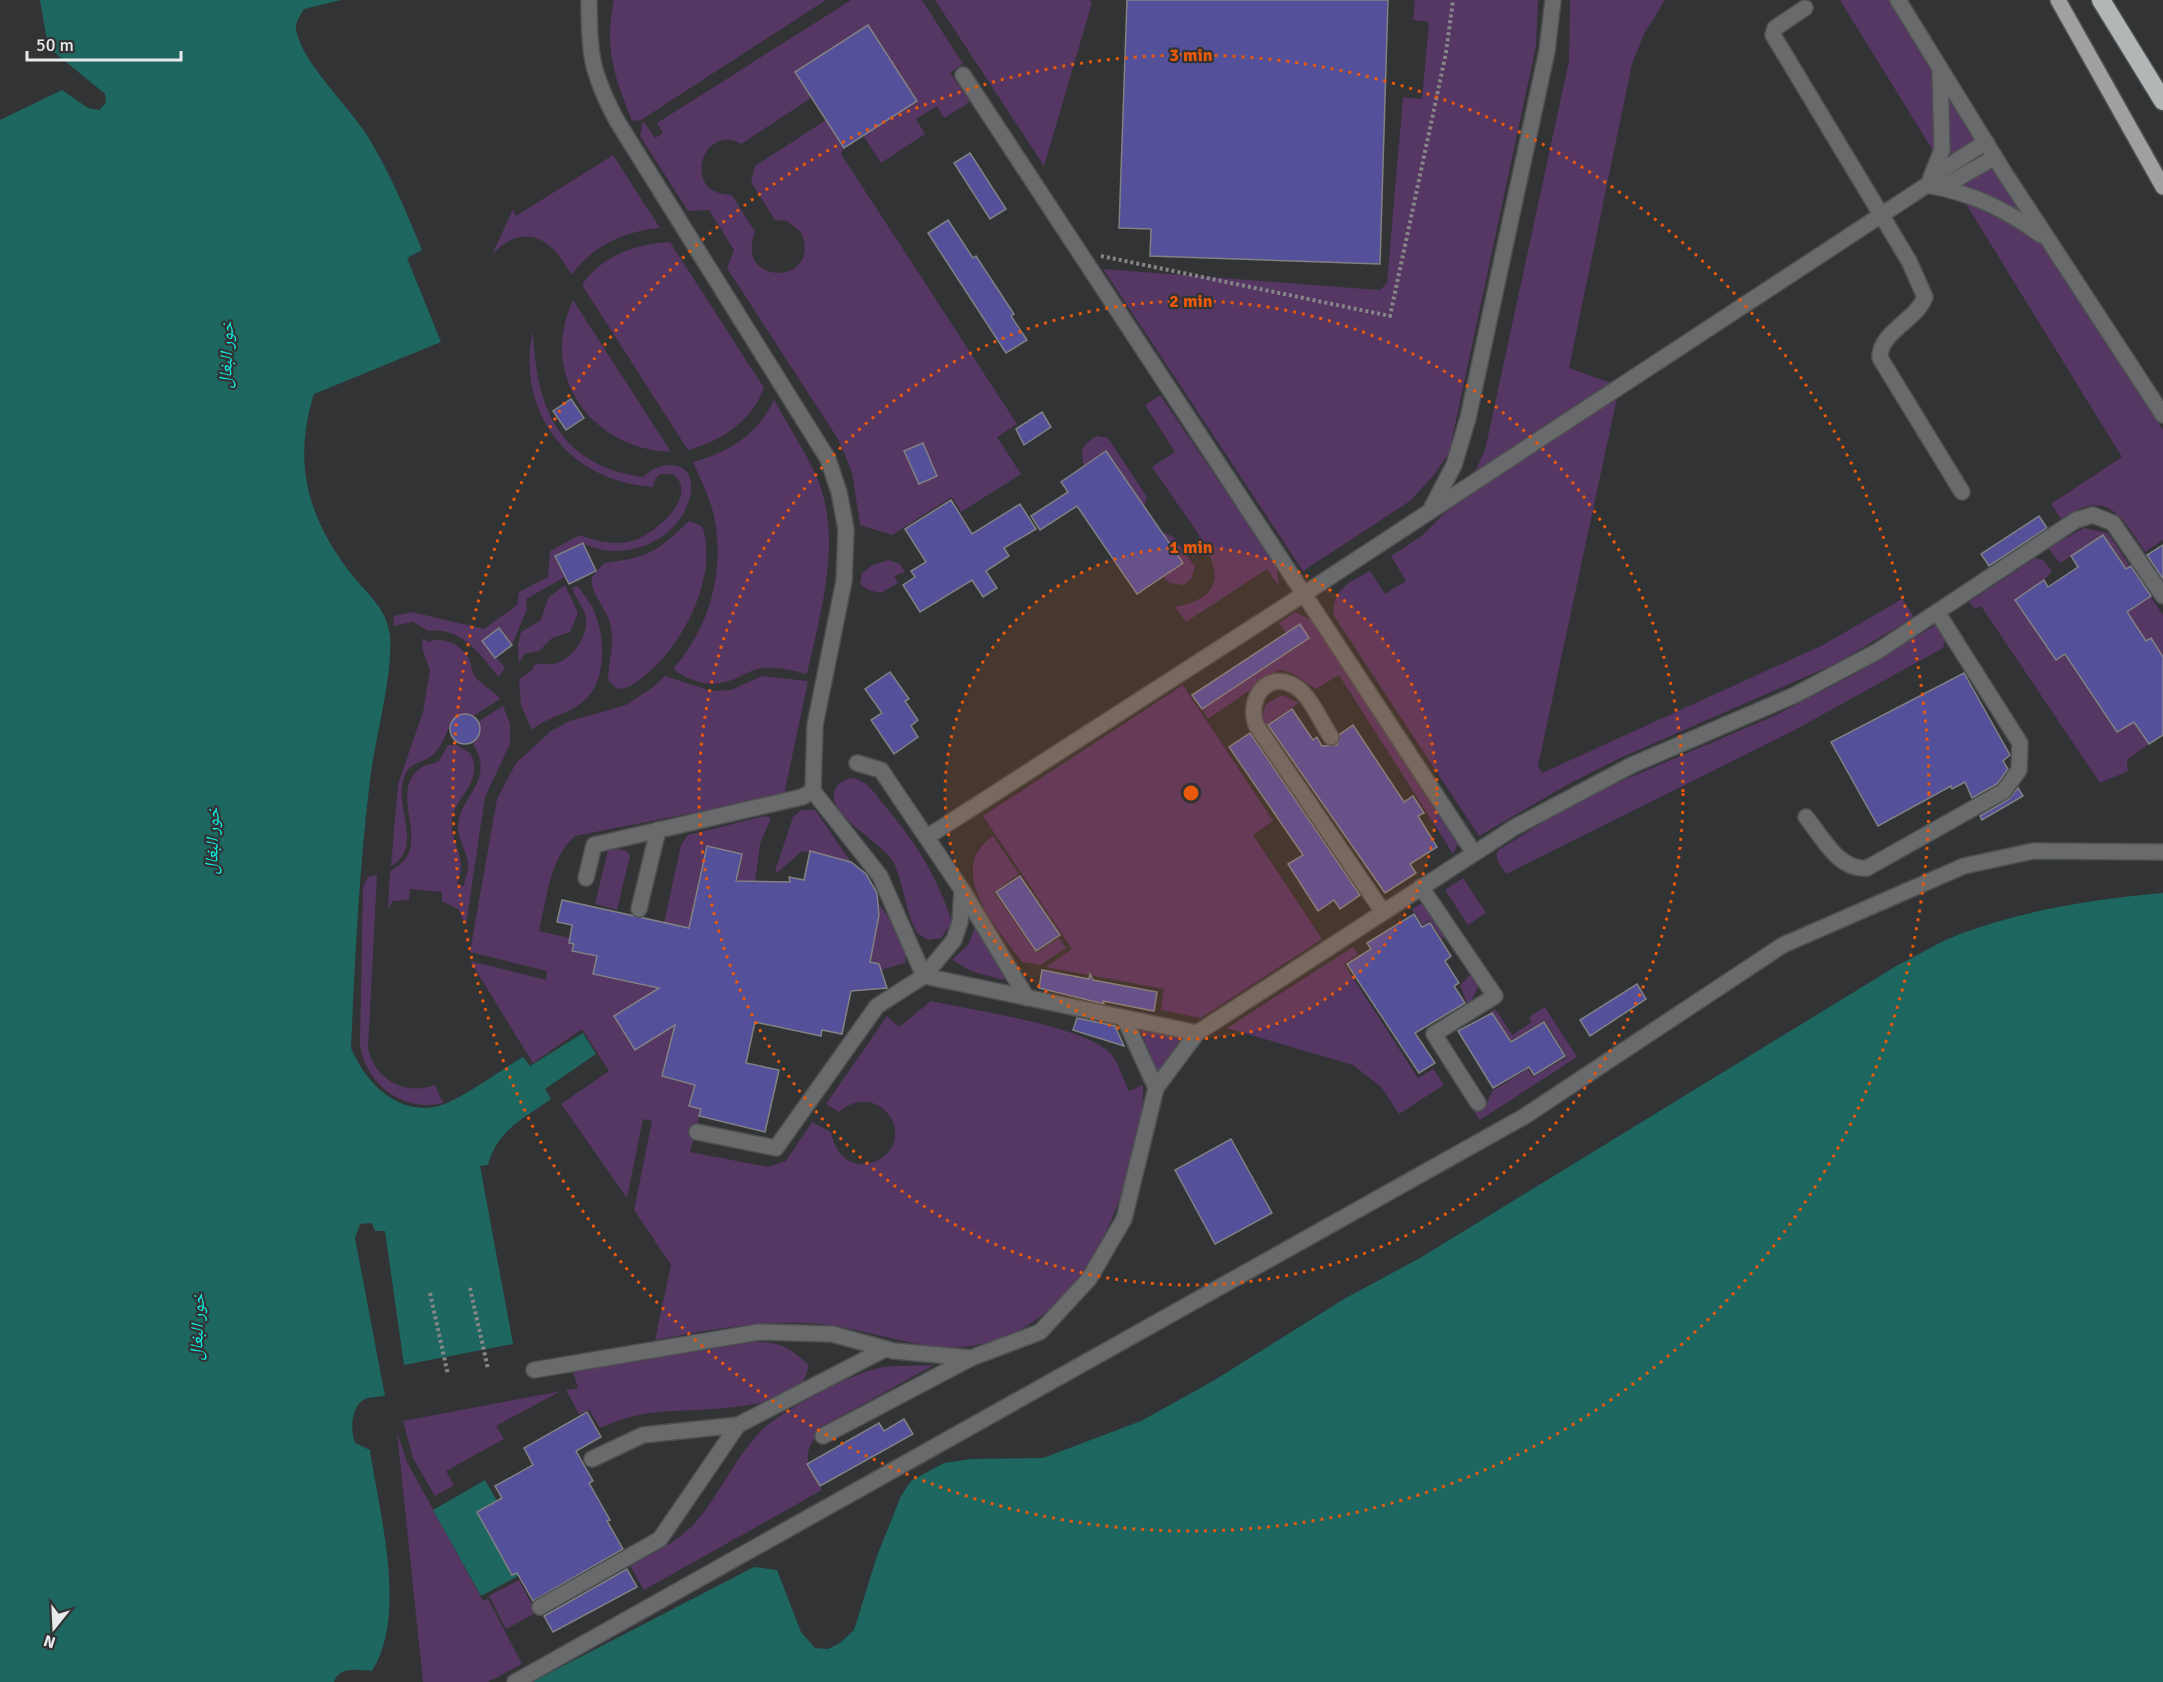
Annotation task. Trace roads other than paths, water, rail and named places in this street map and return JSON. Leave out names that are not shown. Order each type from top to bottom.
[{"type":"highway","points":[[2101,0],[2163,101]]},
{"type":"main road","points":[[2058,0],[2163,187]]},
{"type":"street","points":[[589,0],[589,48],[598,86],[623,131],[828,459],[839,492],[846,529],[844,581],[815,725],[813,791],[880,876],[924,976]]},
{"type":"street","points":[[1431,510],[1454,465],[1468,418],[1547,51],[1553,0]]},
{"type":"street","points":[[1898,0],[2048,241],[2163,416]]},
{"type":"street","points":[[1804,8],[1775,28],[1773,35],[1882,214],[1909,261],[1925,297],[1916,312],[1880,348],[1880,358],[1962,492]]},
{"type":"street","points":[[1927,185],[1942,150],[1940,68]]},
{"type":"street","points":[[963,75],[1474,853]]},
{"type":"street","points":[[927,837],[1304,594],[1927,185],[1949,165],[1986,142]]},
{"type":"street","points":[[1927,185],[1948,184],[1995,157]]},
{"type":"street","points":[[1927,185],[1957,190],[1997,206],[2048,241]]},
{"type":"street","points":[[823,1436],[971,1358],[1040,1332],[1089,1279],[1124,1219],[1156,1088],[1197,1033],[1515,827],[1632,765],[1795,695],[1878,651],[2076,520],[2093,515],[2112,523],[2163,596]]},
{"type":"street","points":[[1806,818],[1842,861],[1854,868],[1867,868],[2004,791],[2016,778],[2021,761],[2016,735],[1937,612]]},
{"type":"street","points":[[1331,737],[1305,695],[1289,684],[1270,684],[1256,697],[1252,706],[1256,725],[1383,912]]},
{"type":"street","points":[[857,764],[881,770],[962,890],[1027,998]]},
{"type":"street","points":[[586,878],[594,844],[802,797],[813,791]]},
{"type":"street","points":[[639,909],[657,830]]},
{"type":"street","points":[[515,1682],[1525,1116],[1783,945],[1964,866],[2033,851],[2163,852]]},
{"type":"street","points":[[1421,887],[1495,996],[1434,1034],[1478,1103]]},
{"type":"street","points":[[697,1132],[776,1148],[877,1006],[924,976],[954,940],[960,922],[962,890]]},
{"type":"street","points":[[924,976],[1197,1033]]},
{"type":"street","points":[[1124,1018],[1156,1088]]},
{"type":"street","points":[[534,1370],[759,1332],[832,1335],[885,1349],[971,1358]]},
{"type":"street","points":[[592,1459],[644,1435],[738,1425],[885,1349]]},
{"type":"street","points":[[540,1607],[660,1539],[738,1425]]},
{"type":"water","name":"خور البغال","points":[[40,0],[341,0],[304,9],[297,22],[296,30],[307,56],[368,137],[397,192],[422,250],[407,258],[441,342],[314,394],[304,444],[308,490],[315,512],[338,555],[381,610],[390,636],[389,669],[372,763],[366,814],[351,1048],[364,1072],[383,1092],[395,1100],[420,1108],[435,1107],[455,1099],[523,1057],[530,1066],[583,1033],[596,1054],[545,1089],[551,1099],[512,1126],[498,1142],[488,1165],[480,1166],[513,1344],[404,1365],[385,1231],[375,1231],[372,1223],[360,1224],[355,1238],[385,1396],[367,1398],[360,1402],[354,1413],[352,1432],[355,1443],[370,1450],[384,1533],[390,1593],[383,1648],[372,1671],[345,1671],[340,1673],[334,1682],[0,1682],[0,120],[62,90],[88,108],[99,110],[106,103],[105,94],[48,47]]},
{"type":"water","points":[[2163,893],[2163,1682],[532,1682],[754,1567],[777,1570],[801,1632],[815,1648],[828,1649],[840,1643],[854,1630],[877,1556],[901,1496],[911,1481],[944,1463],[972,1459],[1043,1458],[1141,1421],[1213,1381],[1344,1299],[1420,1258],[1898,965],[1944,941],[1984,926],[2034,912],[2086,902]]},
{"type":"water","points":[[485,1480],[497,1501],[477,1512],[493,1541],[503,1535],[499,1552],[512,1575],[527,1567],[529,1570],[481,1596],[433,1510]]}]
